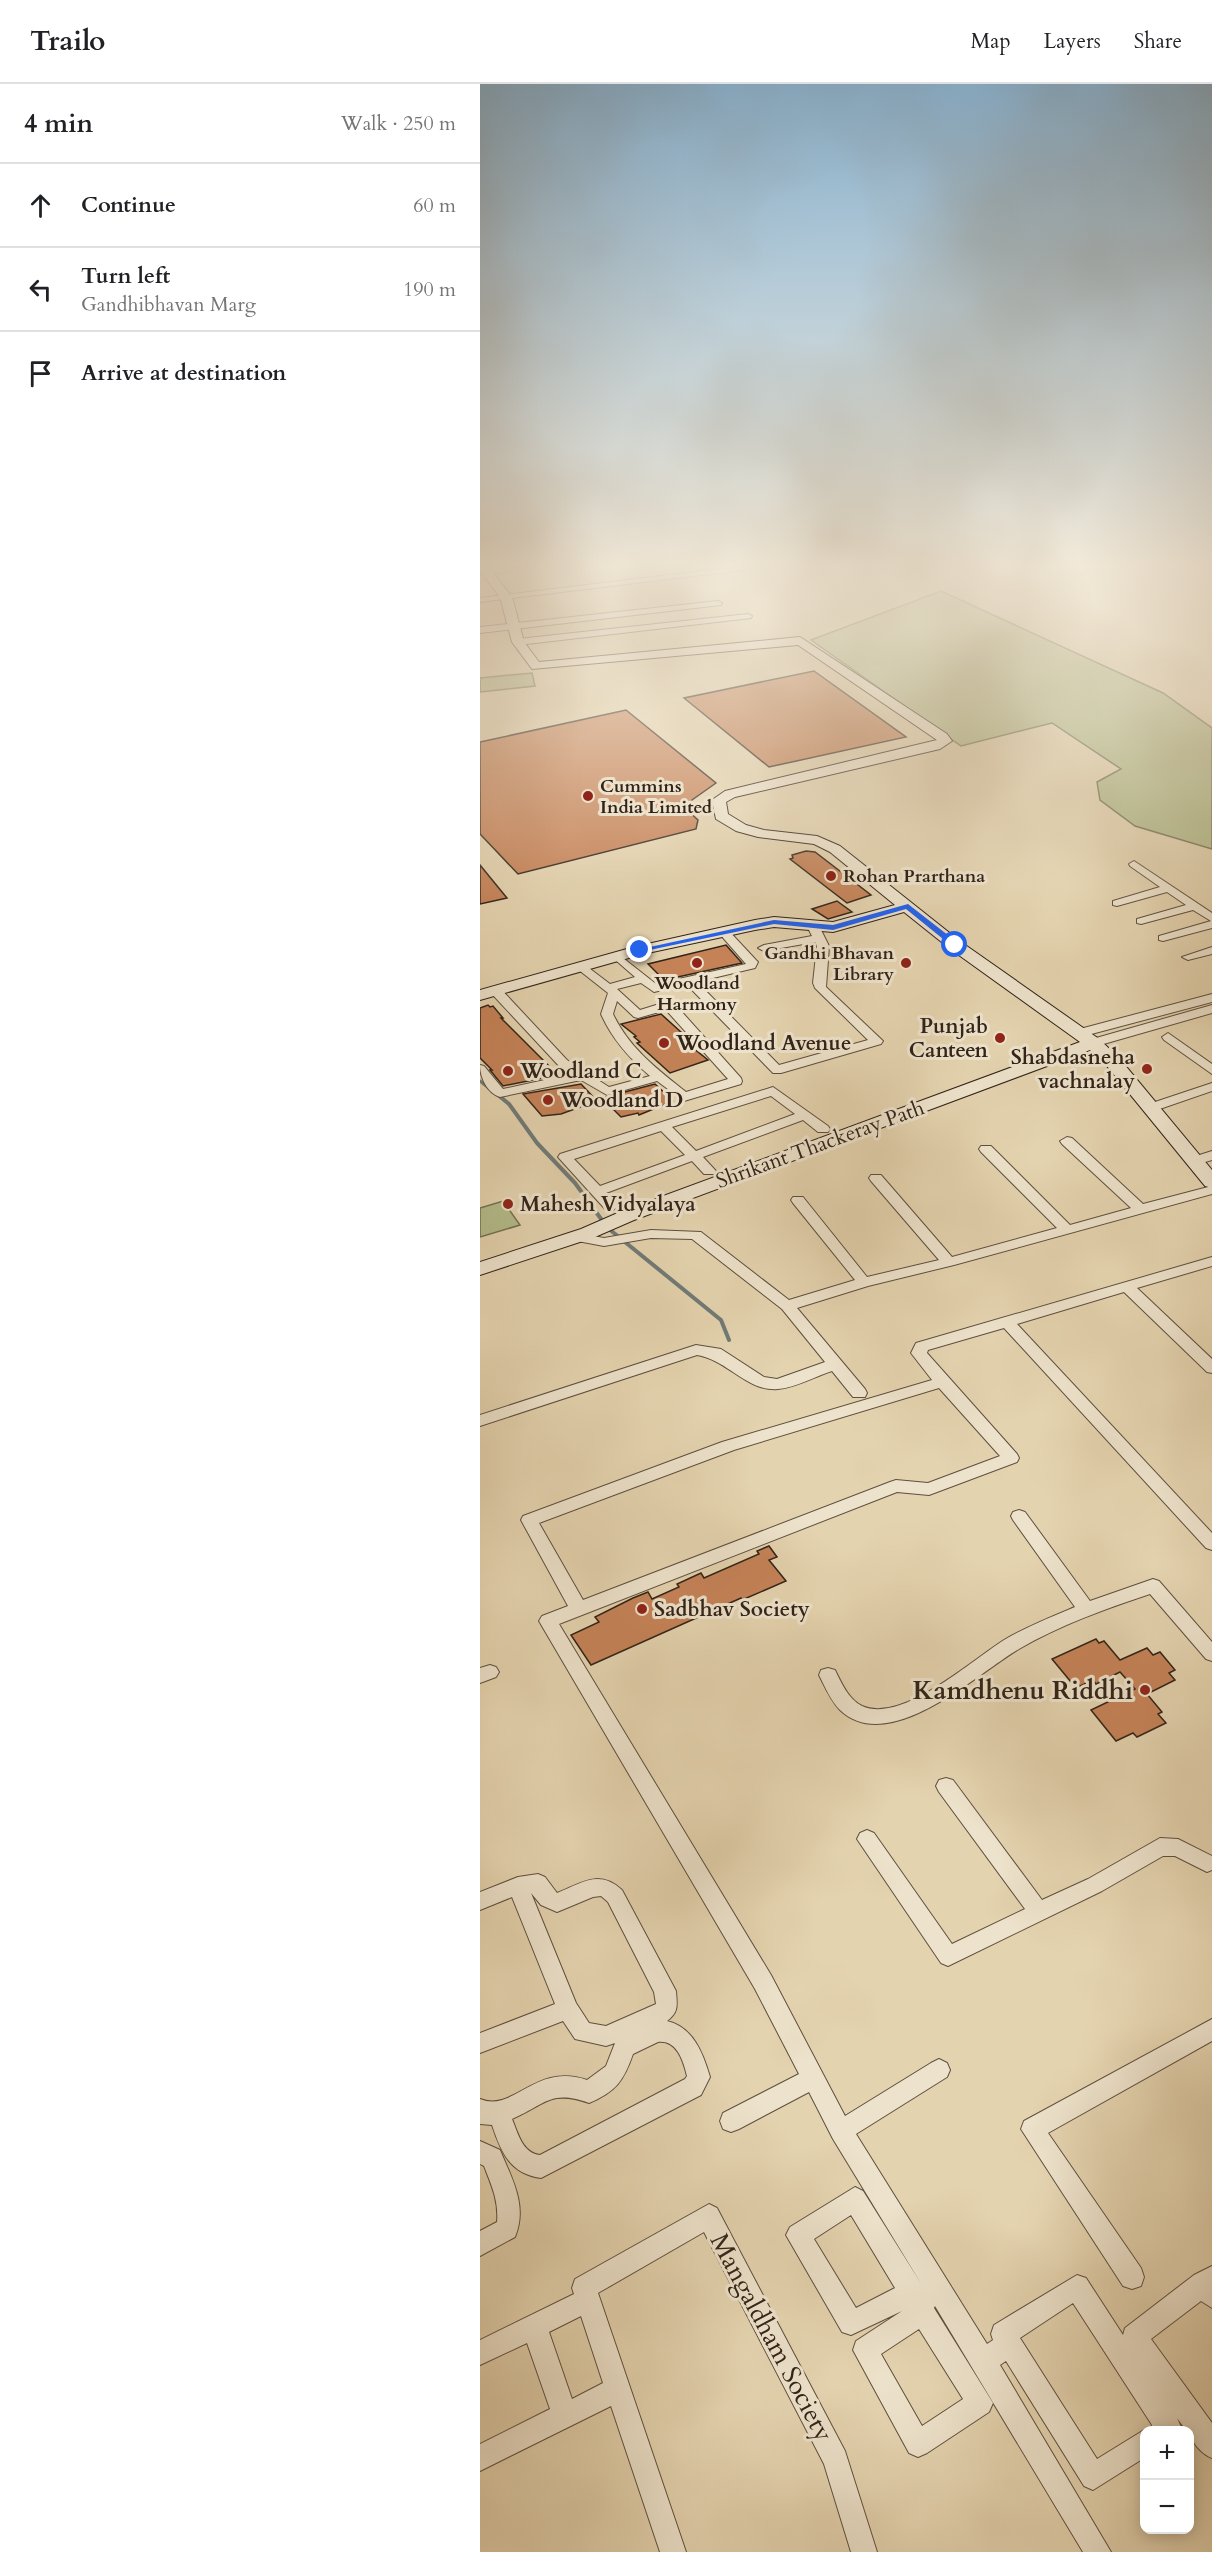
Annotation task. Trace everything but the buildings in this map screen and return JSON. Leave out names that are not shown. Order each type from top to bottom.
[{"type":"street","points":[[862,683],[945,741],[935,746],[730,794],[719,800],[721,816],[741,828],[817,840],[835,849],[955,945],[1113,1062],[1151,1108],[1203,1158],[1212,1182]]},
{"type":"street","points":[[1134,864],[1212,918]]},
{"type":"street","points":[[1117,903],[1169,888]]},
{"type":"street","points":[[764,948],[908,906]]},
{"type":"street","points":[[1141,921],[1194,906]]},
{"type":"street","points":[[487,993],[618,957],[774,922],[816,932]]},
{"type":"street","points":[[1163,938],[1212,924]]},
{"type":"street","points":[[618,957],[654,988],[751,966],[752,962],[724,932]]},
{"type":"street","points":[[698,990],[777,1070],[877,1041],[821,988],[819,983],[823,946],[816,932]]},
{"type":"street","points":[[1188,957],[1212,950]]},
{"type":"street","points":[[581,967],[611,990],[638,1014],[669,1005],[736,1081],[684,1097],[622,1043],[611,1026],[607,1014],[611,990]]},
{"type":"street","points":[[611,990],[642,979]]},
{"type":"street","points":[[487,993],[563,1063],[607,1091],[659,1077]]},
{"type":"street","points":[[1080,1038],[1212,998]]},
{"type":"street","points":[[1080,1038],[1172,1021],[1212,1010]]},
{"type":"street","points":[[1160,1012],[1172,1021]]},
{"type":"street","points":[[1168,1037],[1212,1070]]},
{"type":"street","name":"Shrikant Thackeray Path","points":[[480,1269],[581,1230],[609,1213],[709,1171],[1080,1038]]},
{"type":"street","name":"Shrikant Thackeray Path","points":[[609,1213],[1080,1038]]},
{"type":"street","points":[[480,1069],[500,1093],[583,1076]]},
{"type":"street","points":[[1151,1108],[1212,1087]]},
{"type":"street","points":[[609,1213],[597,1192],[565,1156],[773,1091],[823,1129]]},
{"type":"street","points":[[597,1192],[804,1115]]},
{"type":"street","points":[[662,1125],[709,1171]]},
{"type":"street","points":[[1067,1141],[1140,1209]]},
{"type":"street","points":[[986,1149],[1066,1230]]},
{"type":"street","points":[[876,1178],[950,1262]]},
{"type":"street","points":[[787,1306],[864,1282],[950,1262],[1212,1190]]},
{"type":"street","points":[[798,1200],[864,1282]]},
{"type":"street","points":[[581,1230],[604,1242],[651,1234],[696,1235],[787,1306],[859,1393]]},
{"type":"street","name":"Shrikant Thackeray Path","points":[[480,1254],[581,1230]]},
{"type":"street","points":[[924,2298],[916,2316],[865,2349],[918,2444],[980,2403],[763,1982],[548,1621],[578,1607],[896,1486],[929,1489],[1011,1458],[925,1362],[919,1353],[921,1347],[1212,1261]]},
{"type":"street","points":[[1126,1286],[1212,1368]]},
{"type":"street","points":[[1006,1321],[1211,1542]]},
{"type":"street","points":[[480,1421],[696,1350],[716,1353],[760,1382],[778,1384],[835,1364]]},
{"type":"street","points":[[578,1607],[529,1520],[728,1446],[943,1382]]},
{"type":"street","points":[[1019,1516],[1086,1609]]},
{"type":"street","points":[[828,1675],[843,1702],[856,1713],[869,1716],[893,1715],[923,1703],[986,1664],[1012,1644],[1086,1609],[1153,1586],[1212,1654]]},
{"type":"street","points":[[946,1786],[1038,1911]]},
{"type":"street","points":[[867,1839],[948,1956],[1095,1885],[1160,1846],[1178,1848],[1210,1864]]},
{"type":"street","points":[[480,1901],[518,1886],[538,1883],[548,1899],[557,1903],[591,1888],[605,1887],[615,1896],[665,1991],[667,2008],[658,2015],[606,2036],[583,2032],[568,2008],[518,1886]]},
{"type":"street","points":[[480,2043],[568,2008]]},
{"type":"street","points":[[1132,2277],[1032,2128],[1212,2029]]},
{"type":"street","points":[[669,2030],[681,2037],[696,2064],[699,2077],[693,2087],[541,2167],[530,2167],[518,2159],[490,2113],[542,2091],[568,2085],[589,2092],[615,2073],[624,2047],[655,2033],[669,2030]]},
{"type":"street","points":[[841,2132],[939,2070]]},
{"type":"street","points":[[731,2121],[812,2079]]},
{"type":"street","points":[[480,2152],[492,2158],[509,2201],[511,2219],[507,2229],[480,2244]]},
{"type":"street","points":[[924,2298],[906,2296],[851,2323],[798,2235],[855,2199],[924,2298],[984,2362],[1098,2552]]},
{"type":"street","name":"Mangaldham Society","points":[[588,2300],[584,2288],[709,2216],[836,2460],[864,2552]]},
{"type":"street","points":[[1209,2286],[1134,2337],[1212,2445]]},
{"type":"street","points":[[1140,2446],[1093,2477],[1003,2334],[1077,2287],[1167,2426]]},
{"type":"street","points":[[480,2353],[588,2300],[674,2552]]},
{"type":"street","points":[[534,2325],[565,2415]]},
{"type":"street","points":[[984,2362],[1008,2344]]},
{"type":"street","points":[[480,2458],[618,2388]]},
{"type":"green space","points":[[480,683],[534,683],[535,686],[480,692]]},
{"type":"green space","points":[[872,683],[1142,683],[1163,693],[1212,728],[1212,849],[1135,826],[1100,800],[1097,782],[1121,769],[1052,723],[961,746]]},
{"type":"green space","points":[[503,1201],[520,1225],[480,1237],[480,1208]]},
{"type":"waterway","points":[[480,1081],[490,1089]]},
{"type":"waterway","points":[[498,1095],[509,1104],[537,1143],[575,1183],[604,1223]]},
{"type":"waterway","points":[[609,1229],[721,1320],[729,1340]]},
{"type":"place","name":"Cummins India Limited","points":[[588,796]]},
{"type":"place","name":"Rohan Prarthana","points":[[831,876]]},
{"type":"place","name":"Woodland Harmony","points":[[697,963]]},
{"type":"place","name":"Gandhi Bhavan Library","points":[[906,963]]},
{"type":"place","name":"Punjab Canteen","points":[[1000,1038]]},
{"type":"place","name":"Woodland Avenue","points":[[664,1043]]},
{"type":"place","name":"Shabdasneha vachnalay","points":[[1147,1069]]},
{"type":"place","name":"Woodland C","points":[[508,1071]]},
{"type":"place","name":"Woodland D","points":[[548,1100]]},
{"type":"place","name":"Mahesh Vidyalaya","points":[[508,1204]]},
{"type":"place","name":"Sadbhav Society","points":[[642,1609]]},
{"type":"place","name":"Kamdhenu Riddhi","points":[[1145,1690]]},
{"type":"route","points":[[640,950],[774,922],[833,927],[908,906],[950,938],[955,945]]}]
